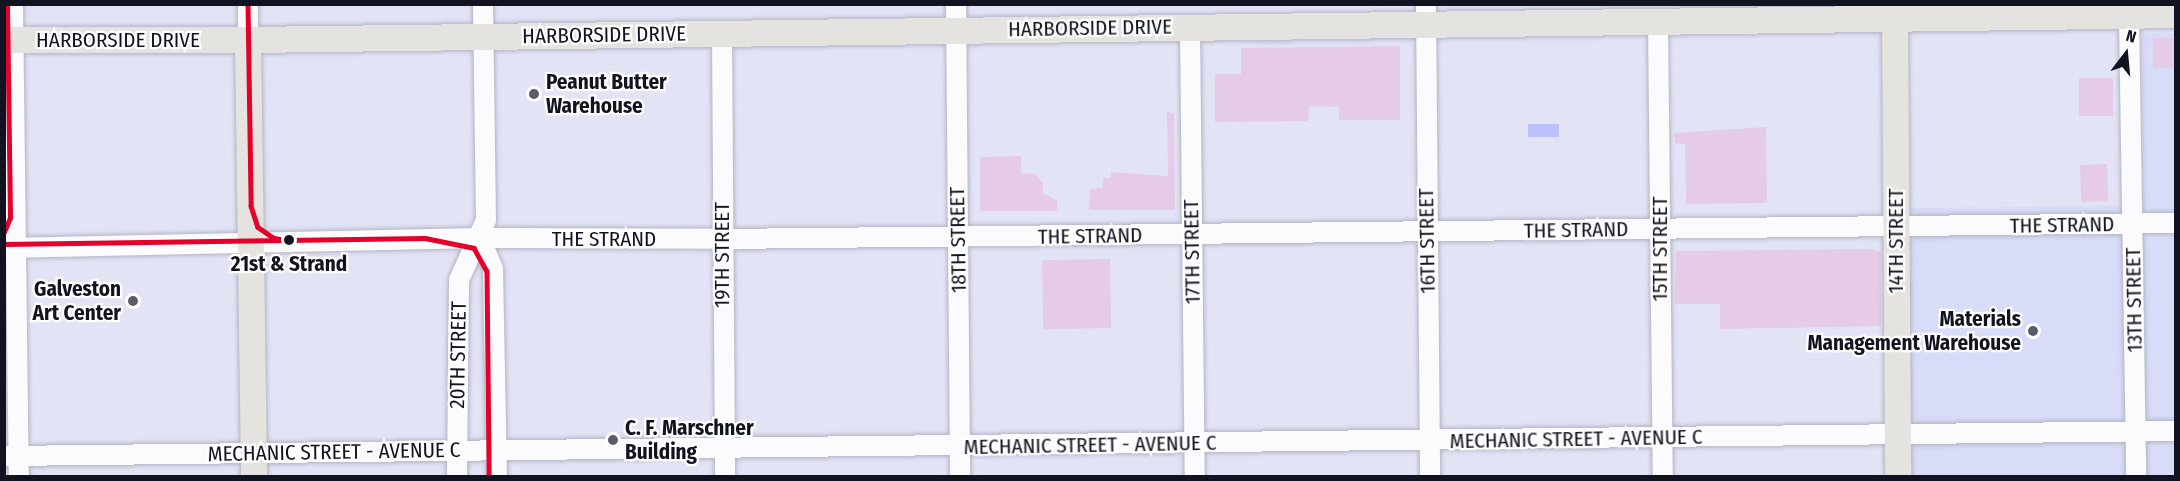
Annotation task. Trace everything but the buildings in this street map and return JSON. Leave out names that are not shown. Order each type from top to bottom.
[{"type":"main road","name":"HARBORSIDE DRIVE","points":[[9,39],[248,40],[1190,27],[1426,14],[1658,21],[1895,11],[2175,15]]},
{"type":"main road","name":"14TH STREET","points":[[1895,11],[1898,477]]},
{"type":"main road","points":[[248,40],[253,465]]},
{"type":"street","points":[[13,4],[9,39],[11,455],[19,477]]},
{"type":"street","points":[[248,4],[248,40]]},
{"type":"street","name":"20TH STREET","points":[[457,477],[459,280],[480,238],[486,220],[483,4]]},
{"type":"street","name":"18TH STREET","points":[[956,4],[960,477]]},
{"type":"street","name":"16TH STREET","points":[[1426,14],[1430,477]]},
{"type":"street","name":"13TH STREET","points":[[2130,16],[2136,477]]},
{"type":"street","name":"15TH STREET","points":[[1658,21],[1663,477]]},
{"type":"street","name":"17TH STREET","points":[[1190,27],[1195,477]]},
{"type":"street","name":"19TH STREET","points":[[722,34],[725,477]]},
{"type":"street","name":"THE STRAND","points":[[10,248],[251,245],[480,238],[958,237],[2175,223]]},
{"type":"street","name":"20TH STREET","points":[[480,238],[493,269],[498,477]]},
{"type":"street","name":"MECHANIC STREET - AVENUE C","points":[[11,455],[253,465],[457,450],[1195,444],[2175,431]]},
{"type":"shaded area","points":[[2142,34],[2175,34],[2175,476],[1912,476],[1909,208],[2144,205]]},
{"type":"shaded area","points":[[2153,38],[2175,38],[2175,68],[2153,68]]},
{"type":"shaded area","points":[[1400,46],[1400,120],[1339,120],[1339,107],[1309,106],[1308,121],[1215,122],[1215,74],[1241,74],[1241,48]]},
{"type":"shaded area","points":[[2079,78],[2113,78],[2113,116],[2079,116]]},
{"type":"shaded area","points":[[1167,111],[1174,114],[1175,210],[1089,210],[1090,189],[1103,188],[1103,178],[1111,178],[1111,172],[1168,176]]},
{"type":"shaded area","points":[[1766,127],[1767,203],[1686,204],[1685,144],[1675,143],[1674,133]]},
{"type":"shaded area","points":[[1021,156],[1021,173],[1035,174],[1043,183],[1043,193],[1057,201],[1057,211],[980,211],[980,157]]},
{"type":"shaded area","points":[[2107,164],[2108,201],[2081,202],[2080,165]]},
{"type":"shaded area","points":[[1871,249],[1881,252],[1881,326],[1720,329],[1720,304],[1675,304],[1676,251]]},
{"type":"shaded area","points":[[1110,259],[1111,328],[1043,329],[1042,260]]},
{"type":"water","points":[[1528,124],[1559,124],[1559,137],[1528,137]]},
{"type":"tram line","points":[[4,232],[10,218],[7,4]]},
{"type":"tram line","points":[[248,4],[251,206],[258,227],[274,238],[287,240]]},
{"type":"transit line","points":[[4,232],[10,218],[7,4]]},
{"type":"transit line","points":[[248,4],[251,206],[258,227],[274,238],[287,240]]},
{"type":"transit line","points":[[4,244],[425,238],[474,248],[487,271],[489,476]]},
{"type":"place","name":"Peanut Butter Warehouse","points":[[534,94]]},
{"type":"place","name":"21st & Strand","points":[[289,240]]},
{"type":"place","name":"Galveston Art Center","points":[[133,301]]},
{"type":"place","name":"Materials Management Warehouse","points":[[2033,331]]},
{"type":"place","name":"C. F. Marschner Building","points":[[613,440]]}]
